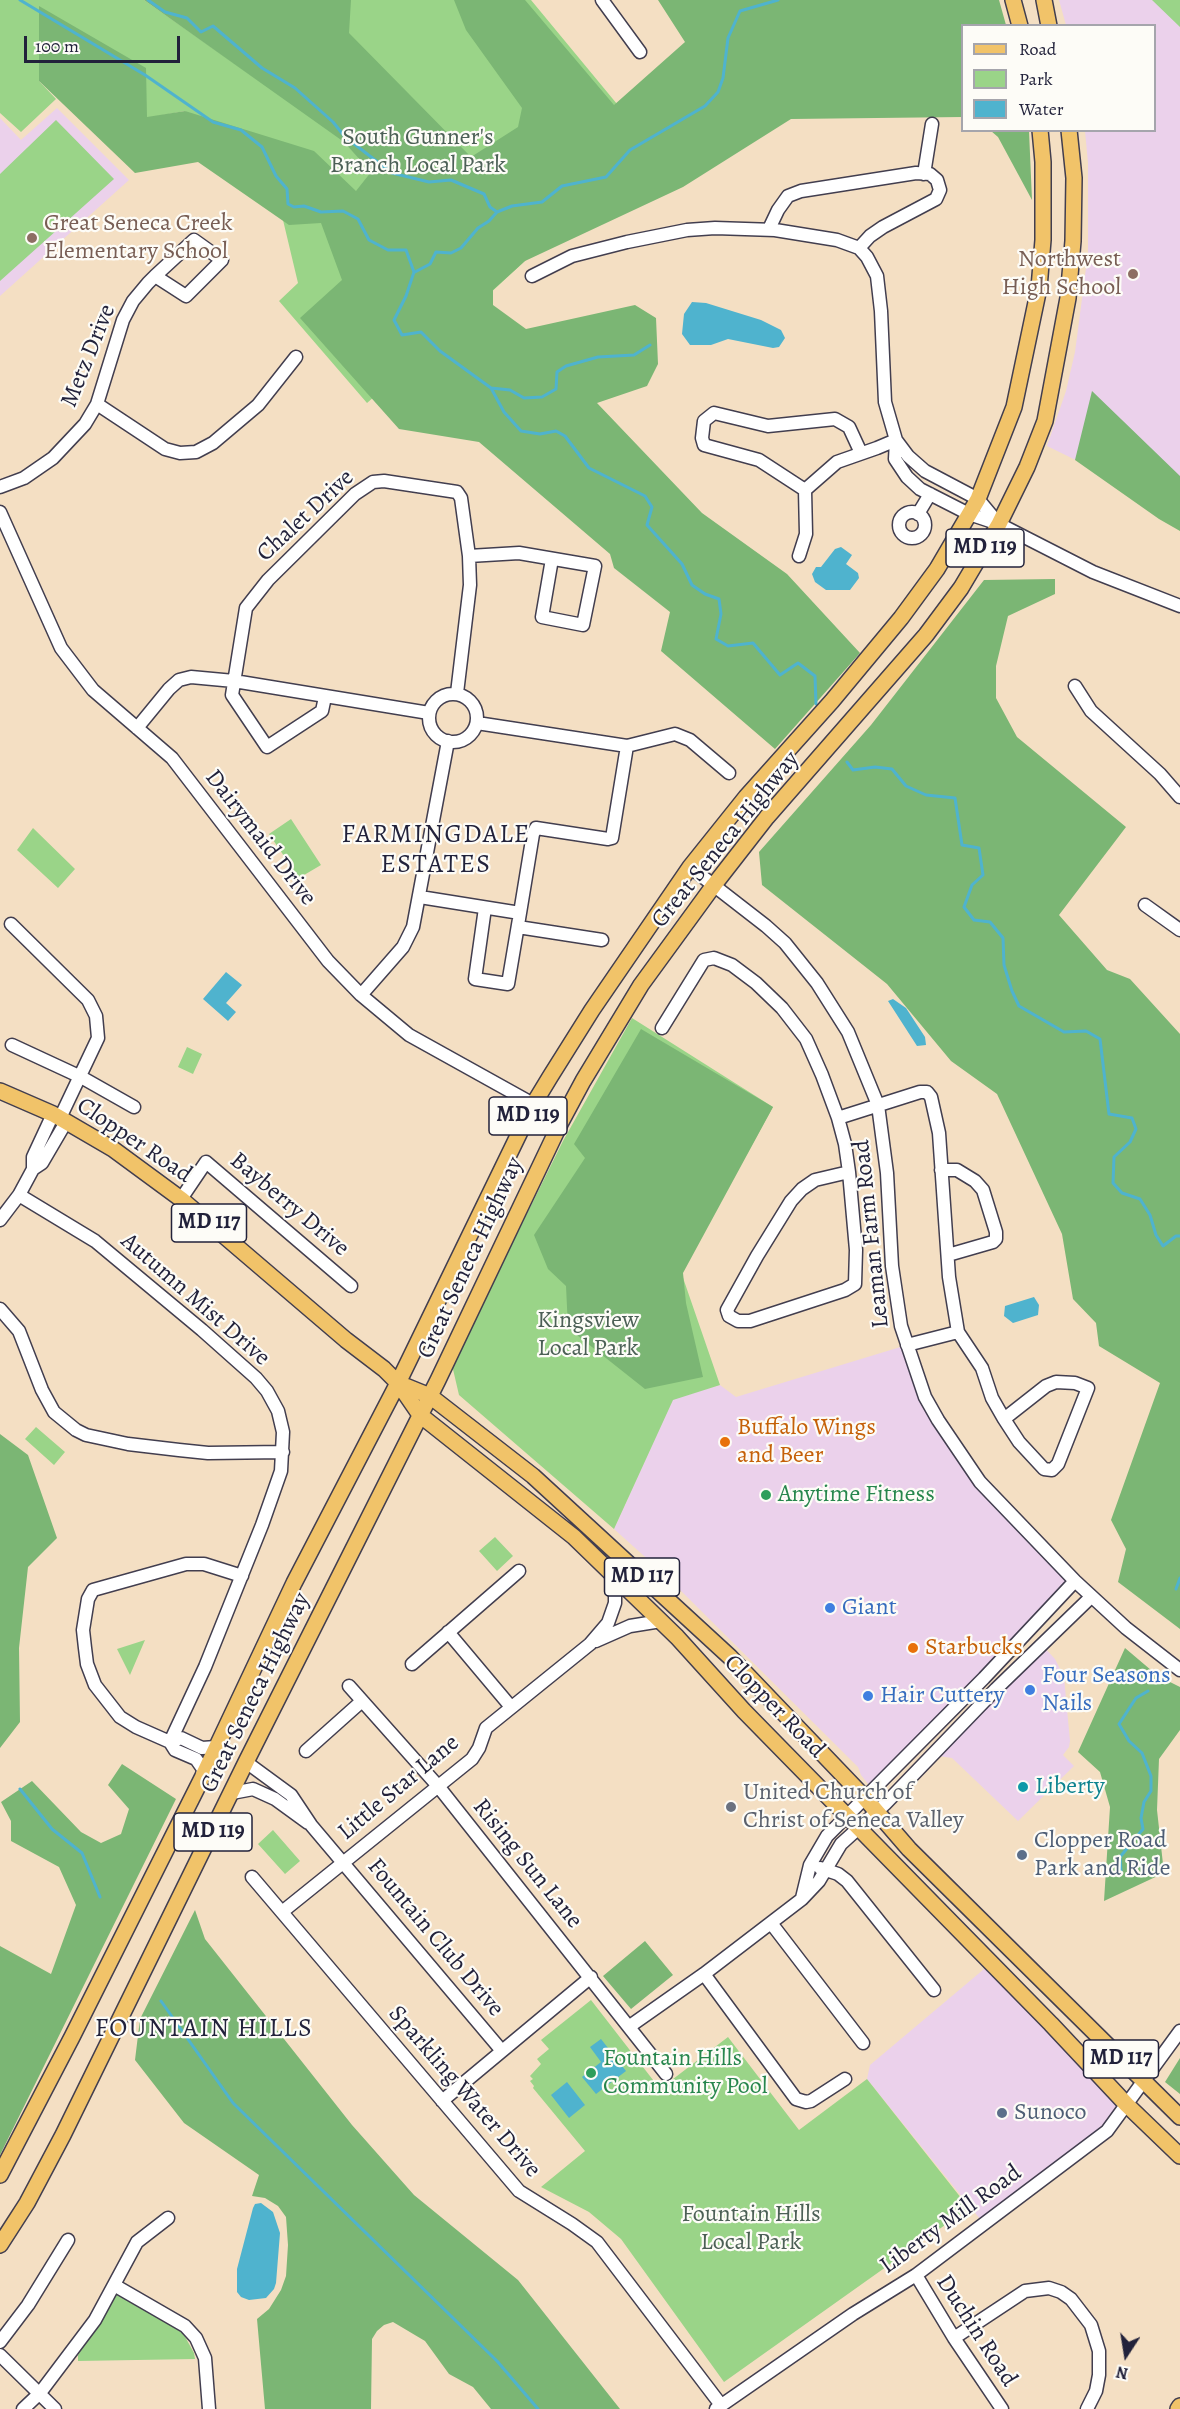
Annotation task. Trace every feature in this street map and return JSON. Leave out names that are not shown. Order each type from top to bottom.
[{"type":"main road","points":[[1013,0],[1019,24]]},
{"type":"main road","points":[[1044,0],[1049,24]]},
{"type":"main road","name":"Great Seneca Highway","points":[[0,2175],[202,1778],[294,1583],[398,1383],[533,1105],[592,1010],[690,867],[746,797],[901,618],[937,569],[978,499],[1014,407],[1040,288],[1043,240],[1043,162],[1040,132]]},
{"type":"main road","name":"Great Seneca Highway","points":[[0,2245],[27,2203],[63,2135],[246,1762],[430,1396],[561,1122],[583,1081],[642,985],[714,885],[767,818],[926,635],[961,588],[999,524],[1027,467],[1045,421],[1068,298],[1074,220],[1074,178],[1069,132]]},
{"type":"main road","name":"Clopper Road","points":[[0,1091],[60,1118],[113,1149],[181,1199],[398,1383],[420,1415],[574,1538],[661,1621],[744,1711],[1051,2024],[1127,2106],[1180,2156]]},
{"type":"main road","name":"Clopper Road","points":[[398,1383],[430,1396],[532,1476],[730,1657],[984,1924],[1180,2117]]},
{"type":"street","points":[[602,0],[640,52]]},
{"type":"street","points":[[924,174],[932,124]]},
{"type":"street","points":[[769,230],[778,210],[788,196],[801,191],[849,182],[924,174],[930,174],[937,180],[940,190],[936,199],[883,227],[859,248]]},
{"type":"street","points":[[532,276],[572,256],[687,230],[715,228],[769,230],[815,235],[859,248],[867,257],[877,276],[885,402],[896,440],[895,459],[907,477],[920,489],[969,514],[999,524],[1093,572],[1180,606]]},
{"type":"street","name":"Metz Drive","points":[[0,487],[24,478],[53,458],[85,424],[97,404],[123,320],[133,302],[155,276],[194,240],[222,260],[186,296],[155,276]]},
{"type":"street","points":[[97,404],[165,449],[180,453],[196,452],[213,443],[258,405],[296,357]]},
{"type":"street","points":[[805,490],[759,460],[704,445],[702,438],[704,421],[714,413],[768,426],[835,419],[849,427],[861,453]]},
{"type":"street","points":[[896,440],[908,456],[925,471],[978,499],[999,524]]},
{"type":"street","points":[[805,490],[837,462],[896,440]]},
{"type":"street","name":"Chalet Drive","points":[[234,681],[246,608],[252,598],[363,486],[384,481],[457,492],[461,498],[469,556],[470,585],[457,693]]},
{"type":"street","points":[[918,514],[943,481]]},
{"type":"street","points":[[799,556],[806,534],[805,490]]},
{"type":"street","name":"Dairymaid Drive","points":[[0,512],[61,648],[93,690],[172,758],[328,962],[361,995],[409,1035],[561,1122]]},
{"type":"street","points":[[469,556],[519,554],[552,559],[594,566],[584,625],[542,618],[552,559]]},
{"type":"street","points":[[137,728],[169,689],[179,680],[191,677],[234,681],[429,713]]},
{"type":"street","points":[[234,681],[232,695],[267,747],[322,711],[325,697]]},
{"type":"street","points":[[1075,686],[1091,711],[1160,774],[1180,797]]},
{"type":"street","points":[[457,693],[474,704],[477,723],[468,738],[448,741],[433,731],[429,713],[433,704],[440,698],[457,693]]},
{"type":"street","points":[[477,723],[627,747],[675,734],[690,740],[729,773]]},
{"type":"street","points":[[361,995],[402,947],[413,927],[448,741]]},
{"type":"street","points":[[485,908],[475,980],[508,984],[533,834],[537,828],[612,838],[627,747]]},
{"type":"street","name":"Leaman Farm Road","points":[[690,867],[766,926],[803,963],[848,1032],[878,1105],[887,1173],[892,1266],[906,1345],[924,1397],[952,1444],[980,1482],[1091,1597],[1180,1670]]},
{"type":"street","points":[[420,897],[520,913]]},
{"type":"street","points":[[1145,905],[1180,930]]},
{"type":"street","points":[[0,1220],[19,1195],[33,1169],[33,1157],[60,1118],[98,1038],[96,1017],[88,1000],[11,924]]},
{"type":"street","points":[[518,927],[602,940]]},
{"type":"street","points":[[662,1028],[704,960],[714,958],[732,965],[756,983],[782,1008],[806,1040],[822,1075],[845,1144],[849,1172],[856,1262],[855,1284],[845,1290],[750,1321],[738,1321],[729,1316],[728,1310],[757,1256],[791,1201],[814,1180],[849,1172]]},
{"type":"street","points":[[12,1045],[81,1077],[134,1107]]},
{"type":"street","points":[[838,1118],[927,1092],[931,1097],[939,1133],[948,1255],[958,1332],[982,1368],[992,1398],[1004,1419],[1019,1442],[1044,1469],[1052,1470],[1058,1464],[1088,1388],[1075,1383],[1056,1382],[1046,1386],[1004,1419]]},
{"type":"street","name":"Bayberry Drive","points":[[181,1199],[206,1162],[351,1286]]},
{"type":"street","points":[[941,1170],[957,1170],[975,1181],[983,1190],[996,1232],[996,1239],[993,1242],[948,1255]]},
{"type":"street","name":"Autumn Mist Drive","points":[[19,1195],[95,1241],[256,1378],[267,1391],[278,1411],[283,1432],[281,1471],[205,1667],[170,1742]]},
{"type":"street","points":[[0,1309],[19,1330],[48,1403],[59,1417],[76,1430],[86,1435],[128,1444],[179,1450],[208,1453],[283,1452]]},
{"type":"street","points":[[906,1345],[958,1332]]},
{"type":"street","points":[[202,1778],[203,1769],[196,1759],[175,1750],[170,1742],[145,1732],[120,1717],[95,1685],[87,1664],[83,1630],[89,1594],[105,1587],[186,1564],[204,1564],[242,1576]]},
{"type":"street","points":[[412,1664],[519,1571]]},
{"type":"street","name":"Little Star Lane","points":[[282,1912],[472,1759],[479,1748],[486,1728],[590,1644],[608,1623],[615,1603],[615,1579]]},
{"type":"street","points":[[802,1899],[810,1865],[822,1842],[846,1814],[984,1678],[1075,1581]]},
{"type":"street","points":[[630,2026],[704,1974],[802,1899],[819,1881],[841,1844],[860,1828],[996,1689],[1091,1597]]},
{"type":"street","name":"Little Star Lane","points":[[590,1644],[630,1626],[661,1621]]},
{"type":"street","points":[[448,1632],[511,1707]]},
{"type":"street","name":"Rising Sun Lane","points":[[350,1686],[438,1786],[666,2074]]},
{"type":"street","points":[[306,1751],[362,1701]]},
{"type":"street","points":[[170,1742],[181,1738],[202,1748],[216,1747]]},
{"type":"street","name":"Fountain Club Drive","points":[[246,1762],[291,1795],[311,1825],[502,2051]]},
{"type":"street","name":"Fountain Club Drive","points":[[232,1793],[253,1789],[275,1799],[311,1825]]},
{"type":"street","points":[[810,1865],[838,1874],[847,1881],[934,1990]]},
{"type":"street","name":"Sparkling Water Drive","points":[[252,1877],[519,2191],[597,2242],[718,2407]]},
{"type":"street","points":[[771,1923],[863,2043]]},
{"type":"street","points":[[704,1974],[796,2099],[811,2101],[845,2079]]},
{"type":"street","points":[[442,2101],[591,1977]]},
{"type":"street","name":"Liberty Mill Road","points":[[718,2407],[852,2314],[916,2275],[1107,2131],[1180,2031]]},
{"type":"street","points":[[23,2409],[40,2393],[90,2328],[137,2242],[168,2218]]},
{"type":"street","points":[[0,2342],[34,2295],[68,2240]]},
{"type":"street","name":"Duchin Road","points":[[916,2275],[954,2338],[1002,2409]]},
{"type":"street","points":[[114,2285],[184,2326],[196,2338],[205,2358],[209,2409]]},
{"type":"street","points":[[954,2338],[1025,2291],[1049,2288],[1061,2292],[1071,2299],[1091,2325],[1099,2351],[1098,2383],[1087,2409]]},
{"type":"street","points":[[0,2355],[55,2409]]},
{"type":"shaded area","name":"Northwest High School","points":[[1059,0],[1180,0],[1180,511],[1047,446],[1066,391],[1075,352],[1088,253],[1088,163],[1085,132],[1156,132],[1156,24],[1066,24]]},
{"type":"shaded area","name":"Great Seneca Creek Elementary School","points":[[57,108],[129,180],[0,296],[0,118],[21,140]]},
{"type":"shaded area","points":[[907,1345],[953,1444],[1075,1581],[872,1789],[858,1767],[663,1573],[614,1529],[673,1399],[720,1385],[736,1397]]},
{"type":"shaded area","points":[[1042,1645],[1055,1659],[1064,1677],[1070,1741],[1063,1755],[1074,1766],[1018,1821],[952,1758],[932,1755]]},
{"type":"shaded area","points":[[990,1964],[1127,2105],[1107,2131],[984,2224],[867,2079],[870,2065]]},
{"type":"green space","name":"South Gunner's Branch Local Park","points":[[0,0],[144,0],[261,82],[254,0],[531,0],[649,146],[446,334],[367,403],[279,301],[298,283],[283,220],[185,111],[147,118],[39,81],[56,99],[21,132],[0,113]]},
{"type":"green space","points":[[144,0],[351,0],[349,33],[471,157],[518,127],[522,108],[466,30],[454,0],[525,0],[614,105],[685,42],[658,0],[999,0],[1006,24],[961,24],[961,117],[791,119],[683,187],[525,261],[493,290],[493,305],[526,329],[635,305],[656,318],[658,364],[647,386],[597,403],[702,513],[787,574],[860,653],[775,749],[661,651],[670,612],[614,568],[610,554],[479,442],[399,429],[300,318],[342,280],[321,223],[289,225],[198,162],[135,173],[39,81],[39,6],[146,68],[147,117],[185,111],[314,151],[356,191],[371,172],[344,142]]},
{"type":"green space","points":[[1152,0],[1180,0],[1180,27]]},
{"type":"green space","name":"Great Seneca Creek Elementary School","points":[[56,120],[114,179],[0,281],[0,174]]},
{"type":"green space","points":[[992,132],[1029,132],[1032,200],[998,137]]},
{"type":"green space","points":[[1092,391],[1180,476],[1180,531],[1159,519],[1075,460]]},
{"type":"green space","points":[[1055,579],[1055,594],[1008,616],[996,666],[996,698],[1017,737],[1126,827],[1059,915],[1107,970],[1130,979],[1180,1034],[1180,1629],[1118,1582],[1126,1549],[1111,1520],[1160,1383],[1099,1346],[1096,1323],[1073,1299],[1062,1234],[997,1094],[951,1061],[887,984],[762,885],[759,852],[871,725],[984,580]]},
{"type":"green space","points":[[291,819],[321,865],[299,878],[269,834]]},
{"type":"green space","points":[[33,828],[75,869],[58,888],[17,850]]},
{"type":"green space","name":"Kingsview Local Park","points":[[632,1018],[773,1107],[681,1272],[720,1385],[673,1400],[614,1529],[459,1395],[452,1365],[563,1141]]},
{"type":"green space","points":[[641,1029],[773,1107],[683,1273],[686,1303],[703,1377],[645,1389],[568,1328],[566,1286],[548,1269],[534,1235],[585,1158],[574,1144]]},
{"type":"green space","points":[[187,1047],[202,1054],[193,1074],[178,1067]]},
{"type":"green space","points":[[36,1427],[65,1452],[54,1465],[25,1439]]},
{"type":"green space","points":[[0,1434],[28,1455],[57,1538],[28,1567],[19,1648],[20,1722],[0,1748]]},
{"type":"green space","points":[[495,1537],[513,1556],[497,1571],[479,1551]]},
{"type":"green space","points":[[145,1640],[130,1675],[117,1649]]},
{"type":"green space","points":[[1125,1648],[1158,1676],[1180,1687],[1180,1730],[1159,1759],[1157,1810],[1164,1873],[1104,1901],[1110,1807],[1100,1772],[1078,1752]]},
{"type":"green space","points":[[122,1764],[176,1799],[0,2155],[0,1946],[51,1974],[76,1905],[59,1867],[11,1841],[11,1821],[1,1802],[32,1781],[81,1832],[101,1843],[121,1834],[129,1809],[108,1785]]},
{"type":"green space","points":[[273,1830],[300,1861],[285,1874],[258,1844]]},
{"type":"green space","points":[[195,1910],[205,1939],[352,2125],[414,2195],[518,2280],[620,2409],[491,2409],[473,2387],[449,2374],[425,2341],[393,2322],[384,2325],[372,2339],[371,2409],[265,2409],[257,2319],[269,2309],[281,2290],[286,2276],[288,2245],[286,2217],[278,2206],[265,2198],[252,2196],[259,2175],[184,2123],[135,2060],[140,2019]]},
{"type":"green space","points":[[645,1941],[673,1975],[631,2009],[603,1976]]},
{"type":"green space","name":"Fountain Hills Local Park","points":[[591,2000],[660,2089],[728,2037],[799,2130],[867,2079],[969,2208],[724,2382],[621,2239],[589,2212],[541,2187],[585,2151],[533,2088],[530,2081],[533,2079],[530,2076],[541,2064],[537,2059],[549,2049],[541,2040]]},
{"type":"green space","points":[[1180,2058],[1180,2094],[1165,2082]]},
{"type":"green space","points":[[120,2293],[183,2333],[195,2359],[78,2361],[78,2355],[116,2294]]},
{"type":"water","points":[[692,302],[706,303],[761,320],[781,330],[785,338],[779,347],[773,348],[728,339],[711,345],[690,345],[682,334],[684,314]]},
{"type":"water","points":[[841,547],[852,555],[846,564],[858,573],[859,578],[850,590],[826,590],[815,582],[812,574],[816,567],[821,567],[835,549]]},
{"type":"water","points":[[226,972],[242,985],[226,1003],[236,1012],[228,1021],[203,999]]},
{"type":"water","points":[[893,999],[906,1008],[925,1037],[926,1045],[917,1046],[888,1001]]},
{"type":"water","points":[[1034,1297],[1039,1305],[1038,1315],[1013,1323],[1004,1316],[1005,1306]]},
{"type":"water","points":[[601,2039],[626,2071],[596,2094],[582,2077],[601,2062],[590,2047]]},
{"type":"water","points":[[567,2082],[585,2105],[569,2118],[551,2095]]},
{"type":"water","points":[[261,2203],[273,2212],[280,2233],[276,2283],[266,2298],[249,2300],[241,2297],[237,2292],[237,2269],[253,2208],[255,2204]]},
{"type":"waterway","points":[[20,0],[145,75],[213,122],[241,130],[262,147],[276,176],[287,189],[288,204],[294,207],[304,206],[321,212],[343,211],[358,219],[369,240],[388,250],[406,250],[414,272],[406,296],[394,320],[402,335],[421,332],[440,351],[491,388],[504,412],[521,431],[540,434],[556,431],[565,436],[589,468],[645,496],[652,507],[647,525],[682,564],[692,585],[705,594],[719,599],[721,614],[716,639],[728,646],[753,643],[780,675],[798,663],[815,676],[816,704]]},
{"type":"waterway","points":[[148,0],[165,12],[187,18],[201,32],[213,26],[262,68],[295,88],[333,122],[345,137],[392,173],[429,182],[451,180],[484,194],[490,207],[497,212],[512,206],[542,202],[562,186],[606,177],[630,150],[705,106],[718,92],[723,78],[728,38],[740,11],[778,0]]},
{"type":"waterway","points":[[415,272],[430,264],[436,252],[451,253],[461,248],[478,228],[497,212]]},
{"type":"waterway","points":[[491,388],[510,390],[524,398],[542,397],[556,389],[557,372],[566,366],[598,357],[634,355],[650,345]]},
{"type":"waterway","points":[[847,762],[853,770],[875,767],[892,769],[906,786],[926,795],[955,798],[962,845],[979,848],[983,875],[972,885],[964,907],[974,920],[990,922],[1003,938],[1004,965],[1019,1006],[1064,1032],[1086,1031],[1100,1039],[1109,1114],[1132,1118],[1136,1129],[1130,1142],[1114,1157],[1113,1183],[1122,1193],[1140,1199],[1150,1215],[1156,1235],[1163,1246],[1176,1236],[1180,1236]]},
{"type":"waterway","points":[[1176,1589],[1180,1578]]},
{"type":"waterway","points":[[1121,1871],[1120,1857],[1143,1829],[1141,1818],[1144,1802],[1151,1791],[1151,1776],[1142,1753],[1129,1741],[1119,1724],[1136,1698],[1148,1691]]},
{"type":"waterway","points":[[20,1789],[52,1829],[82,1853],[100,1897]]},
{"type":"waterway","points":[[161,2001],[233,2103],[497,2361],[538,2409]]},
{"type":"place","name":"Great Seneca Creek Elementary School","points":[[32,238]]},
{"type":"place","name":"Northwest High School","points":[[1133,274]]},
{"type":"place","name":"Buffalo Wings and Beer","points":[[725,1442]]},
{"type":"place","name":"Anytime Fitness","points":[[766,1495]]},
{"type":"place","name":"Giant","points":[[830,1608]]},
{"type":"place","name":"Starbucks","points":[[913,1648]]},
{"type":"place","name":"Four Seasons Nails","points":[[1030,1690]]},
{"type":"place","name":"Hair Cuttery","points":[[868,1696]]},
{"type":"place","name":"Liberty","points":[[1023,1787]]},
{"type":"place","name":"United Church of Christ of Seneca Valley","points":[[731,1807]]},
{"type":"place","name":"Clopper Road Park and Ride","points":[[1022,1855]]},
{"type":"place","name":"Fountain Hills Community Pool","points":[[591,2073]]},
{"type":"place","name":"Sunoco","points":[[1002,2113]]},
{"type":"district","name":"FARMINGDALE ESTATES","points":[[436,851]]},
{"type":"district","name":"FOUNTAIN HILLS","points":[[204,2030]]}]
